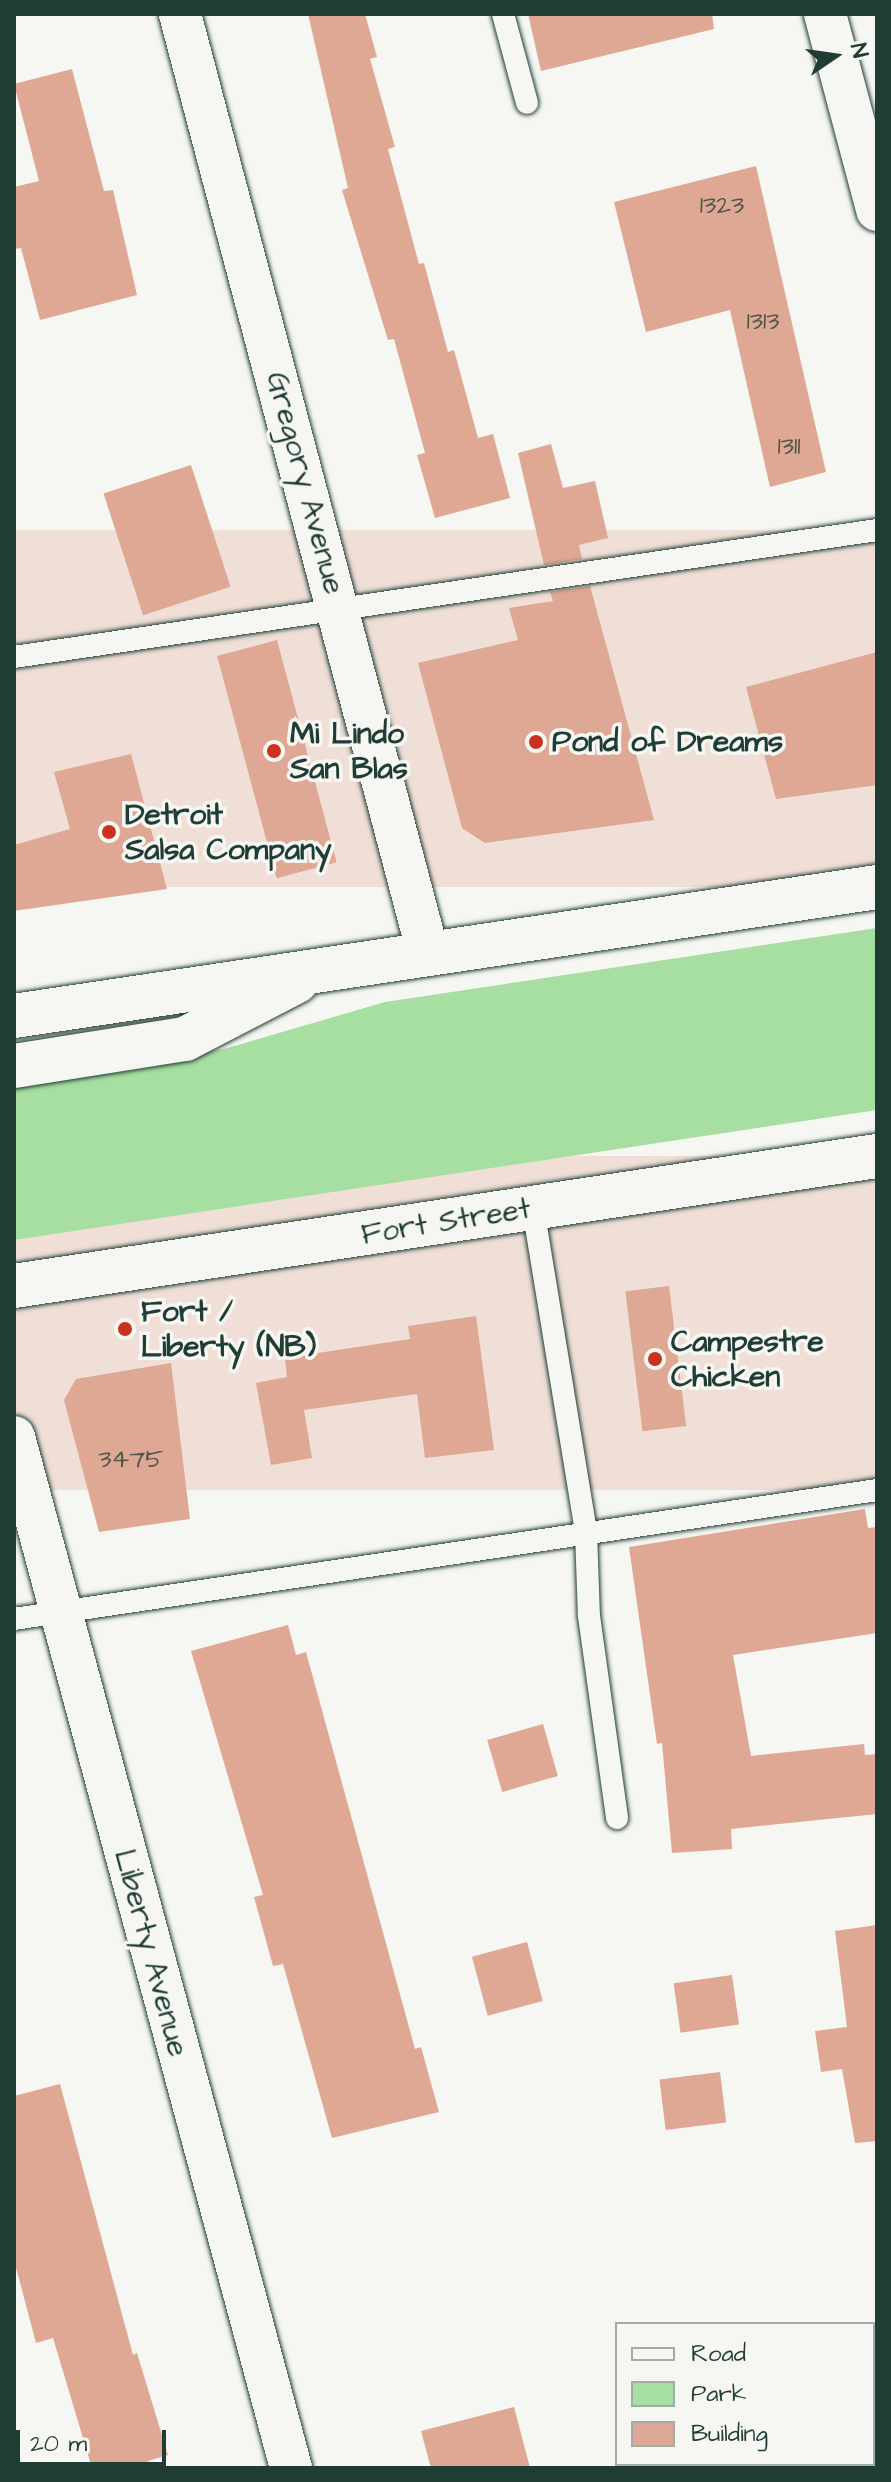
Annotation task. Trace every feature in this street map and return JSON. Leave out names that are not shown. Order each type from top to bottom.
[{"type":"main road","points":[[14,1016],[877,887]]},
{"type":"main road","points":[[14,1066],[185,1039],[243,1013],[313,971]]},
{"type":"main road","name":"Fort Street","points":[[14,1286],[877,1156]]},
{"type":"street","name":"Gregory Avenue","points":[[180,14],[428,953]]},
{"type":"street","points":[[825,14],[877,210]]},
{"type":"street","name":"Liberty Avenue","points":[[14,1437],[59,1614],[291,2468]]},
{"type":"lane","points":[[503,14],[527,103]]},
{"type":"lane","points":[[14,657],[337,606],[877,530]]},
{"type":"lane","points":[[533,1208],[586,1532],[589,1616],[617,1818]]},
{"type":"lane","points":[[14,1619],[877,1490]]},
{"type":"shaded area","points":[[14,530],[877,530],[877,887],[14,887]]},
{"type":"shaded area","points":[[14,1156],[877,1156],[877,1490],[14,1490]]},
{"type":"green space","points":[[877,928],[877,1110],[14,1240],[14,1080],[224,1049],[385,1002]]},
{"type":"building","points":[[308,14],[365,14],[377,57],[370,59],[395,147],[388,149],[419,264],[424,263],[448,352],[454,350],[478,438],[493,434],[510,498],[435,518],[417,455],[425,453],[394,339],[388,340],[342,190],[348,188]]},
{"type":"building","points":[[528,14],[712,14],[714,29],[541,71]]},
{"type":"building","points":[[72,69],[104,191],[113,190],[137,295],[40,320],[21,248],[14,249],[14,187],[39,181],[14,84]]},
{"type":"building","points":[[756,166],[826,472],[770,487],[730,310],[646,332],[614,202]]},
{"type":"building","points":[[551,444],[563,488],[595,481],[608,538],[579,545],[582,559],[544,565],[518,453]]},
{"type":"building","points":[[191,465],[231,587],[143,615],[104,493]]},
{"type":"building","name":"Pond of Dreams","points":[[590,586],[654,820],[485,843],[462,828],[418,663],[518,640],[509,608],[553,601],[550,592]]},
{"type":"building","name":"Mi Lindo San Blas","points":[[277,640],[337,862],[277,878],[217,656]]},
{"type":"building","points":[[877,652],[877,785],[776,799],[746,687]]},
{"type":"building","points":[[131,754],[167,889],[14,911],[14,845],[70,829],[54,772]]},
{"type":"building","name":"Campestre Chicken","points":[[669,1286],[686,1426],[643,1431],[625,1291]]},
{"type":"building","points":[[476,1316],[494,1450],[425,1458],[417,1394],[304,1410],[312,1458],[271,1465],[256,1383],[287,1377],[285,1358],[410,1339],[408,1326]]},
{"type":"building","points":[[171,1363],[190,1519],[99,1532],[64,1400],[76,1379]]},
{"type":"building","points":[[865,1509],[868,1528],[877,1527],[877,1633],[733,1655],[751,1756],[864,1744],[865,1755],[877,1754],[877,1814],[731,1829],[732,1849],[672,1853],[662,1743],[657,1744],[629,1547]]},
{"type":"building","points":[[288,1625],[296,1655],[306,1652],[415,2049],[421,2047],[439,2112],[332,2138],[283,1964],[273,1966],[254,1897],[263,1895],[191,1651]]},
{"type":"building","points":[[543,1724],[558,1776],[502,1792],[487,1740]]},
{"type":"building","points":[[877,1925],[877,2141],[855,2143],[842,2069],[821,2072],[815,2031],[847,2027],[835,1931]]},
{"type":"building","points":[[527,1942],[543,2001],[488,2016],[472,1957]]},
{"type":"building","points":[[732,1975],[739,2025],[681,2033],[674,1983]]},
{"type":"building","points":[[720,2072],[726,2123],[666,2130],[659,2079]]},
{"type":"building","points":[[60,2084],[133,2355],[137,2353],[168,2455],[148,2461],[150,2468],[92,2468],[53,2338],[36,2343],[14,2260],[14,2096]]},
{"type":"building","points":[[514,2407],[530,2468],[431,2468],[421,2431]]},
{"type":"place","name":"Pond of Dreams","points":[[536,742]]},
{"type":"place","name":"Mi Lindo San Blas","points":[[274,751]]},
{"type":"place","name":"Detroit Salsa Company","points":[[109,832]]},
{"type":"place","name":"Fort / Liberty (NB)","points":[[125,1329]]},
{"type":"place","name":"Campestre Chicken","points":[[655,1359]]}]
